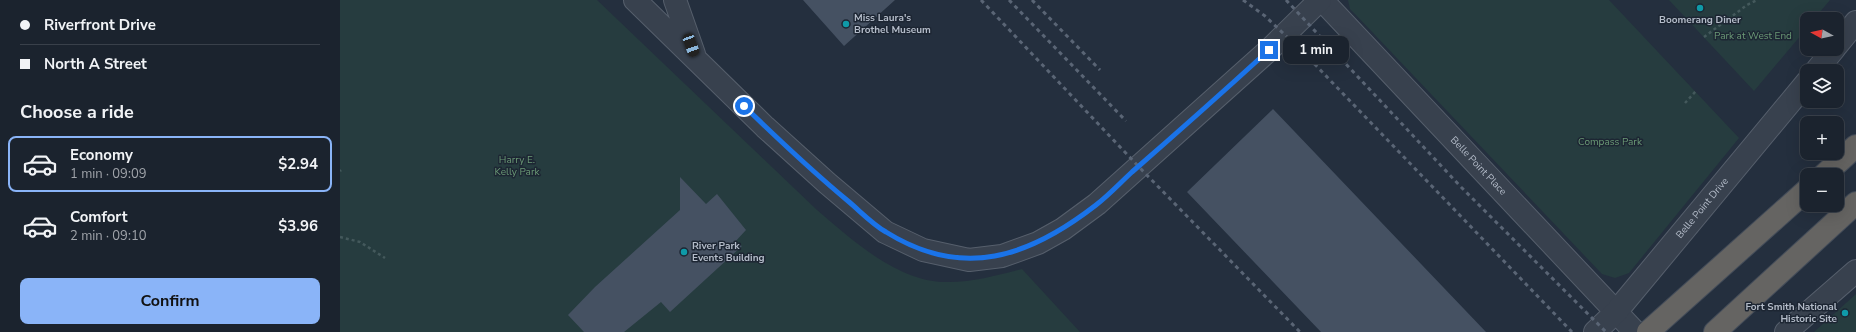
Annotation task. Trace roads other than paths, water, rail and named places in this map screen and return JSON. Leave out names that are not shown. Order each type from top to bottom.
[{"type":"highway","points":[[1832,168],[1856,146]]},
{"type":"highway","points":[[1648,332],[1800,196]]},
{"type":"highway","points":[[1714,332],[1856,203]]},
{"type":"street","points":[[635,0],[765,127],[827,183],[885,232],[923,250],[969,260],[1002,256],[1038,243],[1063,229],[1092,208],[1269,50],[1321,0]]},
{"type":"street","points":[[675,0],[696,59]]},
{"type":"street","name":"Belle Point Place","points":[[1321,0],[1635,332]]},
{"type":"street","points":[[1844,37],[1856,22]]},
{"type":"street","points":[[1822,64],[1828,56]]},
{"type":"street","name":"Belle Point Drive","points":[[1595,332],[1616,312],[1800,90]]},
{"type":"street","points":[[1786,332],[1856,271]]},
{"type":"railway","points":[[981,0],[1139,167],[1300,332]]},
{"type":"railway","points":[[1009,0],[1126,121]]},
{"type":"railway","points":[[1032,0],[1100,70]]},
{"type":"railway","points":[[1243,0],[1265,16],[1303,52],[1572,332]]},
{"type":"railway","points":[[1286,0],[1461,187],[1606,332]]},
{"type":"place","name":"Boomerang Diner","points":[[1700,8]]},
{"type":"place","name":"Miss Laura's Brothel Museum","points":[[846,24]]},
{"type":"place","name":"River Park Events Building","points":[[684,252]]},
{"type":"place","name":"Fort Smith National Historic Site","points":[[1845,313]]},
{"type":"park label","name":"Park at West End","points":[[1753,36]]},
{"type":"park label","name":"Compass Park","points":[[1610,142]]},
{"type":"park label","name":"Harry E. Kelly Park","points":[[517,166]]}]
